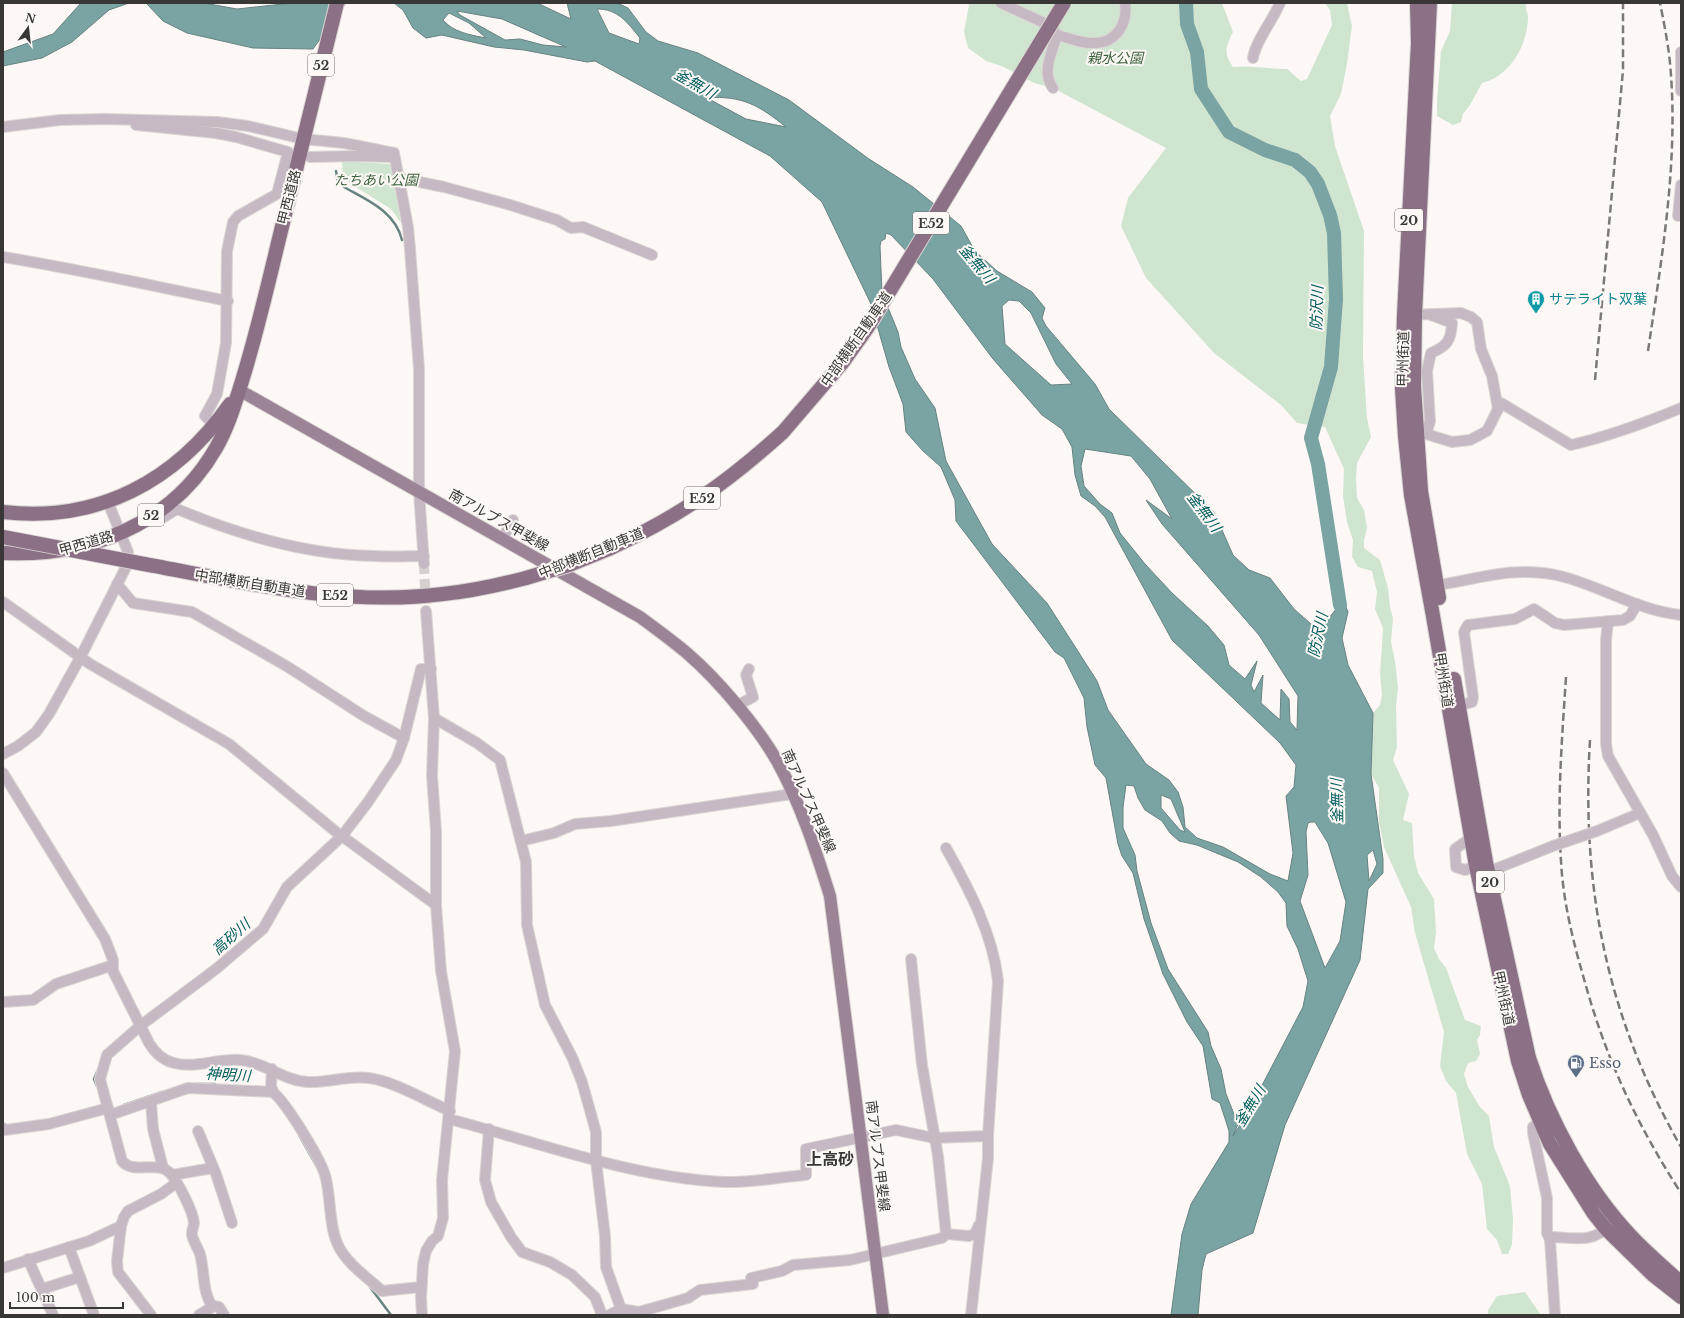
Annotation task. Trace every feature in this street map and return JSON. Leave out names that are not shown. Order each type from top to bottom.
[{"type":"highway","name":"甲西道路","points":[[3,553],[28,554],[54,552],[100,542],[120,533],[155,513],[188,484],[216,448],[226,430],[257,330],[336,3]]},
{"type":"highway","name":"中部横断自動車道","points":[[3,537],[282,589],[362,597],[400,597],[442,594],[484,588],[526,578],[569,565],[611,548],[648,530],[711,492],[749,463],[783,432],[843,362],[868,326],[1064,3]]},
{"type":"highway","name":"甲州街道","points":[[1417,3],[1416,314],[1402,388],[1405,436],[1411,495],[1458,706],[1483,867],[1518,1061],[1540,1122],[1550,1144],[1594,1214],[1606,1229],[1653,1275],[1681,1297]]},
{"type":"highway","name":"甲州街道","points":[[1430,3],[1414,387],[1421,434],[1422,491],[1432,586],[1470,836],[1483,867],[1529,1058],[1539,1089],[1581,1170],[1615,1217],[1632,1237],[1681,1283]]},
{"type":"highway","name":"甲西道路","points":[[3,512],[25,515],[52,514],[81,510],[108,502],[156,477],[180,460],[215,426],[239,390]]},
{"type":"main road","name":"南アルプス甲斐線","points":[[239,390],[640,617],[687,654],[709,674],[754,728],[777,761],[815,847],[830,896],[883,1315]]},
{"type":"street","points":[[1001,3],[1051,26],[1057,35],[1086,43],[1104,42],[1116,36],[1121,29],[1126,11],[1125,3]]},
{"type":"street","points":[[1253,58],[1254,49],[1274,19],[1280,3]]},
{"type":"street","points":[[1053,88],[1048,82],[1046,72],[1057,35]]},
{"type":"street","points":[[1681,52],[1681,91]]},
{"type":"street","points":[[115,119],[150,128],[229,136],[288,152],[277,194],[238,216],[233,222],[227,251],[228,301],[226,343],[217,394],[205,416],[215,426]]},
{"type":"street","points":[[3,127],[60,120],[115,119],[217,122],[304,133],[394,153],[400,178],[408,227],[419,369],[419,492],[424,560],[311,550],[215,525],[177,509],[164,517],[155,513]]},
{"type":"street","points":[[310,157],[356,156],[395,158]]},
{"type":"street","points":[[400,178],[444,187],[507,204],[558,220],[571,228],[583,227],[652,255]]},
{"type":"street","points":[[1681,185],[1678,216],[1681,215]]},
{"type":"street","points":[[3,257],[70,267],[109,278],[228,301]]},
{"type":"street","points":[[1416,314],[1461,313],[1472,317],[1477,322],[1481,349],[1492,376],[1498,409]]},
{"type":"street","points":[[1416,314],[1452,323],[1452,335],[1444,347],[1432,353],[1427,371],[1430,421],[1421,434],[1452,442],[1470,440],[1487,431],[1501,403],[1572,445],[1637,427],[1681,408]]},
{"type":"street","points":[[3,754],[18,746],[36,732],[49,714],[80,658],[126,567],[128,552],[108,502]]},
{"type":"street","points":[[502,539],[513,520]]},
{"type":"street","points":[[1432,586],[1501,572],[1530,572],[1559,576],[1590,585],[1658,612],[1681,616]]},
{"type":"street","points":[[117,584],[133,603],[192,612],[288,667],[364,716],[404,738]]},
{"type":"street","points":[[3,602],[80,658],[220,738],[342,836],[436,905]]},
{"type":"street","points":[[1458,706],[1472,702],[1473,697],[1464,632],[1468,625],[1515,619],[1534,609],[1555,623],[1564,625],[1624,620],[1630,616],[1637,604]]},
{"type":"street","points":[[422,1315],[421,1287],[423,1264],[426,1251],[432,1241],[438,1236],[442,1226],[442,1180],[450,1115],[454,1051],[441,971],[436,905],[436,831],[432,776],[434,718],[426,610]]},
{"type":"street","points":[[1608,621],[1606,640],[1606,750],[1653,834],[1672,876],[1681,887]]},
{"type":"street","points":[[163,1168],[125,1165],[118,1147],[100,1079],[107,1055],[140,1026],[216,969],[262,929],[287,887],[342,836],[368,802],[396,760],[404,738],[421,669],[431,668]]},
{"type":"street","points":[[736,706],[753,697],[746,675],[749,669]]},
{"type":"street","points":[[434,718],[500,760],[526,862],[527,925],[545,1005],[572,1058],[582,1082],[596,1132],[596,1161],[605,1236],[606,1267],[620,1309]]},
{"type":"street","points":[[3,772],[106,939],[113,960],[113,971],[155,1054],[173,1063],[183,1065],[225,1060],[241,1060],[272,1069],[298,1081],[309,1082],[367,1077],[378,1080],[450,1115],[489,1129],[596,1161],[687,1179],[725,1182],[806,1175],[806,1149],[861,1139],[896,1130],[934,1138],[988,1136]]},
{"type":"street","points":[[521,841],[554,833],[575,824],[611,822],[792,794]]},
{"type":"street","points":[[1470,836],[1468,840],[1455,850],[1456,867],[1465,870],[1483,867],[1553,846],[1597,831],[1640,813]]},
{"type":"street","points":[[946,848],[982,919],[996,971],[997,994],[988,1136],[988,1158],[971,1315]]},
{"type":"street","points":[[910,959],[922,1065],[938,1156],[946,1234]]},
{"type":"street","points":[[3,1002],[33,1000],[56,984],[113,965]]},
{"type":"street","points":[[272,1069],[271,1086],[273,1092],[280,1098],[295,1120],[326,1177],[335,1238],[343,1254],[382,1291],[421,1287]]},
{"type":"street","points":[[3,1128],[6,1130],[49,1124],[109,1112],[151,1102],[188,1088],[273,1092]]},
{"type":"street","points":[[151,1102],[153,1129],[163,1168],[174,1179],[185,1199],[194,1223],[192,1235],[201,1256],[200,1260],[205,1271],[205,1288],[212,1307]]},
{"type":"street","points":[[1540,1122],[1533,1127],[1533,1133],[1547,1198],[1547,1233],[1550,1240],[1555,1315]]},
{"type":"street","points":[[489,1129],[485,1180],[491,1202],[511,1237],[522,1252],[550,1262],[572,1275],[595,1297],[602,1315]]},
{"type":"street","points":[[198,1130],[232,1222]]},
{"type":"street","points":[[151,1315],[118,1272],[117,1261],[121,1226],[124,1217],[128,1211],[161,1194],[174,1179],[213,1168]]},
{"type":"street","points":[[609,1315],[620,1309],[639,1312],[688,1298],[700,1290],[752,1281],[782,1271],[793,1265],[850,1260],[942,1238],[946,1234],[969,1236],[975,1234],[979,1227],[982,1198],[984,1196]]},
{"type":"street","points":[[1550,1240],[1553,1237],[1591,1238],[1606,1229],[1615,1217]]},
{"type":"street","points":[[3,1268],[89,1241],[121,1226]]},
{"type":"street","points":[[69,1247],[94,1315]]},
{"type":"street","points":[[28,1260],[53,1315]]},
{"type":"street","points":[[42,1289],[80,1277]]},
{"type":"street","points":[[199,1315],[212,1307],[219,1308],[224,1315]]},
{"type":"green space","name":"親水公園","points":[[966,3],[1222,3],[1233,32],[1227,46],[1227,53],[1233,67],[1247,66],[1287,69],[1301,81],[1307,79],[1332,25],[1330,10],[1325,3],[1347,3],[1352,26],[1347,64],[1341,94],[1330,116],[1335,146],[1364,231],[1363,356],[1367,418],[1371,437],[1357,463],[1357,498],[1364,510],[1367,528],[1364,548],[1380,560],[1388,588],[1393,618],[1391,642],[1398,687],[1396,707],[1397,747],[1393,760],[1409,794],[1403,820],[1412,823],[1414,856],[1418,873],[1434,899],[1436,932],[1434,948],[1439,959],[1446,968],[1465,1020],[1481,1026],[1480,1035],[1477,1040],[1480,1054],[1476,1061],[1468,1063],[1464,1074],[1468,1087],[1480,1107],[1489,1116],[1494,1147],[1510,1186],[1513,1219],[1512,1245],[1508,1254],[1502,1254],[1497,1240],[1487,1229],[1482,1184],[1467,1154],[1456,1093],[1446,1081],[1440,1066],[1444,1032],[1415,933],[1411,907],[1384,847],[1379,822],[1379,788],[1371,774],[1373,713],[1380,705],[1382,695],[1380,675],[1383,628],[1375,609],[1377,592],[1372,571],[1358,567],[1352,557],[1353,540],[1347,522],[1343,496],[1344,469],[1325,427],[1297,423],[1281,405],[1214,353],[1146,278],[1121,226],[1128,198],[1166,148],[1053,88],[1034,83],[1004,67],[986,61],[968,48],[964,32],[969,5]]},
{"type":"green space","points":[[1452,3],[1526,3],[1528,14],[1527,29],[1524,39],[1509,67],[1501,74],[1482,83],[1470,105],[1463,114],[1461,122],[1453,125],[1437,116],[1441,51],[1450,31]]},
{"type":"green space","name":"たちあい公園","points":[[342,161],[391,164],[401,223],[391,209],[343,179]]},
{"type":"green space","points":[[1525,1292],[1541,1315],[1488,1315],[1488,1310],[1497,1296]]},
{"type":"water","points":[[81,3],[129,3],[109,10],[72,42],[42,58],[3,66],[3,52],[53,34]]},
{"type":"water","points":[[146,3],[204,3],[237,9],[292,3],[346,3],[313,49],[253,48],[187,33],[163,21]]},
{"type":"water","name":"釜無川","points":[[394,3],[537,3],[571,19],[567,3],[617,3],[628,8],[646,32],[658,41],[698,53],[789,100],[869,159],[913,187],[961,226],[975,251],[997,271],[1032,292],[1045,308],[1042,318],[1046,326],[1095,384],[1109,409],[1214,512],[1233,555],[1249,570],[1270,578],[1294,609],[1319,631],[1336,609],[1337,585],[1348,612],[1342,638],[1348,665],[1373,713],[1371,774],[1383,859],[1383,873],[1368,889],[1360,960],[1285,1125],[1253,1233],[1206,1254],[1202,1270],[1198,1315],[1171,1315],[1182,1234],[1191,1204],[1229,1142],[1229,1131],[1220,1103],[1212,1099],[1203,1046],[1187,1022],[1163,974],[1144,919],[1133,873],[1122,856],[1118,844],[1106,778],[1095,765],[1087,727],[1084,698],[1064,658],[1055,652],[956,521],[955,500],[941,467],[923,451],[906,432],[903,404],[889,367],[871,304],[822,202],[770,156],[595,61],[587,62],[524,50],[494,47],[442,35],[426,38],[413,28],[403,10]],"holes":[[[597,9],[611,11],[622,18],[640,38],[639,44],[609,33]],[[457,11],[502,19],[566,47],[543,45],[520,39],[505,40],[460,15]],[[449,13],[469,23],[486,38],[462,32],[447,24],[443,20]],[[707,98],[730,98],[741,100],[768,113],[786,127],[746,119]],[[886,233],[891,235],[933,279],[993,359],[1042,415],[1062,429],[1072,447],[1075,475],[1081,496],[1095,506],[1105,517],[1172,640],[1280,743],[1296,765],[1294,787],[1286,796],[1293,853],[1288,881],[1270,874],[1223,847],[1197,838],[1185,827],[1183,807],[1178,792],[1169,780],[1146,764],[1108,710],[1097,681],[1047,603],[992,544],[946,461],[935,408],[915,379],[901,347],[898,332],[882,293],[881,241],[885,239]],[[1009,300],[1019,301],[1031,313],[1056,364],[1072,384],[1051,385],[1005,344],[1002,306]],[[1085,449],[1131,456],[1150,479],[1172,519],[1146,500],[1162,524],[1259,635],[1298,696],[1297,730],[1290,722],[1289,699],[1281,689],[1280,720],[1261,703],[1263,675],[1254,692],[1251,685],[1257,661],[1245,679],[1229,665],[1224,645],[1208,626],[1172,593],[1145,564],[1120,533],[1112,513],[1100,504],[1084,486],[1081,466]],[[1126,785],[1134,786],[1138,798],[1145,810],[1162,821],[1170,833],[1179,841],[1197,845],[1238,862],[1261,877],[1278,892],[1286,903],[1287,926],[1298,949],[1308,981],[1303,1007],[1247,1114],[1233,1136],[1238,1124],[1226,1094],[1221,1069],[1211,1046],[1208,1032],[1168,969],[1151,923],[1137,871],[1135,855],[1123,828],[1123,807]],[[1161,795],[1171,799],[1185,832],[1180,830],[1161,808]],[[1315,822],[1328,843],[1346,902],[1340,941],[1325,968],[1300,901],[1308,875],[1306,832],[1308,823]],[[1373,850],[1377,864],[1369,881],[1367,855]]]},
{"type":"waterway","name":"防沢川","points":[[1186,3],[1187,24],[1197,52],[1201,89],[1229,132],[1265,150],[1295,160],[1310,172],[1318,184],[1330,215],[1334,233],[1336,299],[1331,367],[1311,438],[1318,464],[1340,605]]},
{"type":"waterway","points":[[336,171],[338,182],[371,202],[387,214],[393,221],[402,240]]},
{"type":"waterway","name":"高砂川","points":[[97,1072],[94,1079],[97,1086]]},
{"type":"waterway","name":"神明川","points":[[196,1084],[215,1084]]},
{"type":"waterway","name":"神明川","points":[[124,1105],[162,1092]]},
{"type":"waterway","name":"神明川","points":[[299,1135],[317,1167]]},
{"type":"waterway","name":"神明川","points":[[370,1287],[391,1315]]},
{"type":"tunnel","points":[[424,564],[426,611]]},
{"type":"railway","points":[[1595,380],[1623,70],[1623,3]]},
{"type":"railway","points":[[1648,351],[1659,279],[1671,171],[1672,99],[1670,63],[1660,3]]},
{"type":"railway","points":[[1566,677],[1560,769],[1560,838],[1562,876],[1572,936],[1593,1008],[1612,1063],[1636,1116],[1681,1193]]},
{"type":"railway","points":[[1590,740],[1588,795],[1590,848],[1595,900],[1604,951],[1617,1001],[1634,1050],[1655,1099],[1681,1147]]},
{"type":"place","name":"サテライト双葉","points":[[1536,314]]},
{"type":"place","name":"Esso","points":[[1576,1078]]},
{"type":"district","name":"上高砂","points":[[830,1159]]}]
